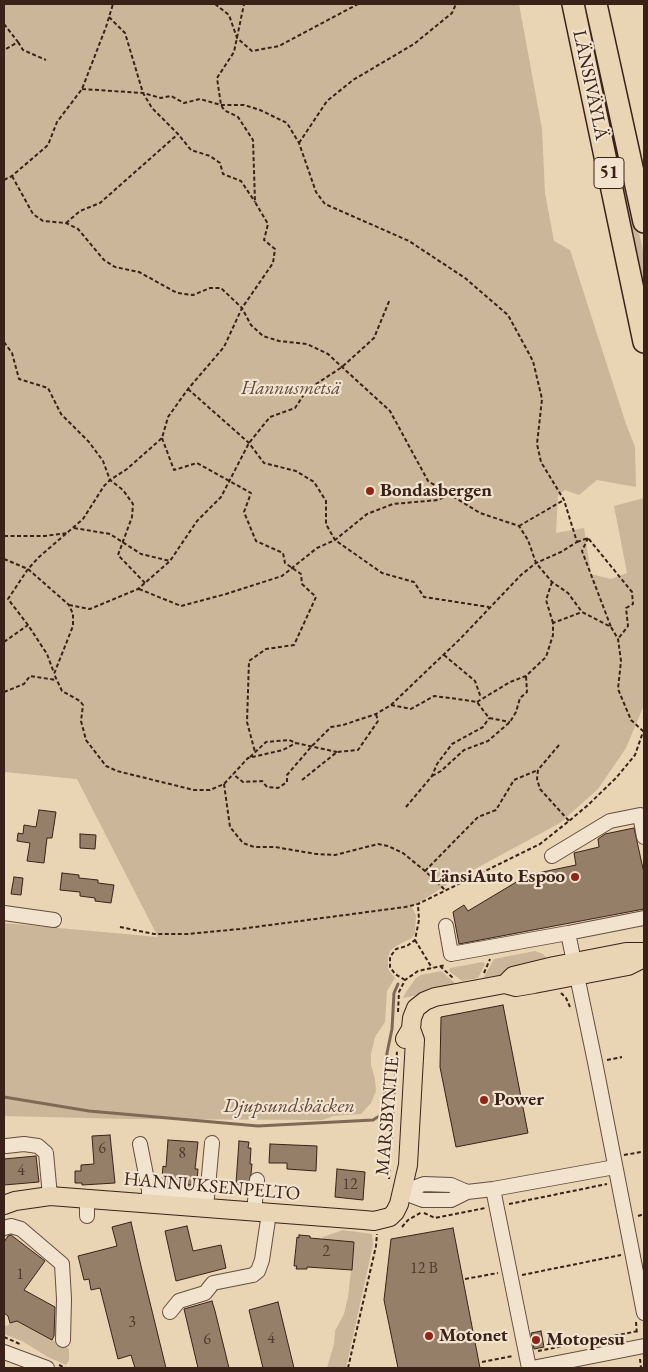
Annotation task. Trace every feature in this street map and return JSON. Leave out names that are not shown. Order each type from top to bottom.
[{"type":"highway","name":"LÄNSIVÄYLÄ","points":[[573,4],[644,342]]},
{"type":"highway","name":"LÄNSIVÄYLÄ","points":[[596,4],[644,222]]},
{"type":"main road","name":"MARSBYNTIE","points":[[576,975],[626,952],[644,952]]},
{"type":"main road","name":"MARSBYNTIE","points":[[402,1192],[398,1154],[405,1024],[412,1018],[416,1008],[425,1001],[435,997],[504,984],[513,976],[576,975],[628,966],[644,958]]},
{"type":"main road","name":"HANNUKSENPELTO","points":[[4,1205],[15,1201],[50,1196],[87,1208],[149,1197],[206,1202],[261,1213],[374,1221],[390,1217],[396,1212],[402,1192]]},
{"type":"street","points":[[552,856],[610,821],[640,815],[644,837]]},
{"type":"street","points":[[4,913],[54,920]]},
{"type":"street","points":[[446,926],[451,954],[644,918]]},
{"type":"street","points":[[568,933],[644,1313]]},
{"type":"street","points":[[6,1146],[24,1144],[38,1146],[46,1153],[50,1196]]},
{"type":"street","points":[[140,1144],[149,1197]]},
{"type":"street","points":[[206,1202],[212,1144]]},
{"type":"street","points":[[402,1192],[423,1206],[451,1200],[467,1192],[494,1189],[615,1167]]},
{"type":"street","points":[[170,1312],[179,1301],[206,1293],[213,1283],[253,1275],[258,1271],[262,1260],[261,1213],[256,1180]]},
{"type":"street","points":[[402,1192],[424,1184],[452,1185],[467,1192]]},
{"type":"street","points":[[494,1189],[530,1368],[644,1346]]},
{"type":"street","points":[[4,1228],[11,1226],[21,1229],[62,1264],[64,1299],[63,1340]]},
{"type":"street","points":[[4,1352],[47,1368]]},
{"type":"path","points":[[4,180],[12,176],[48,145],[57,122],[82,89],[113,4]]},
{"type":"path","points":[[215,4],[229,15],[237,38],[252,52],[279,46],[358,4]]},
{"type":"path","points":[[244,4],[234,52],[217,78],[221,105],[224,110],[238,117],[253,140],[255,202]]},
{"type":"path","points":[[299,143],[327,101],[353,80],[414,44],[452,13],[456,4]]},
{"type":"path","points":[[4,600],[8,599],[38,557],[69,533],[83,519],[104,486],[127,469],[162,438],[168,417],[188,389],[224,348],[242,308],[273,263],[275,249],[264,240],[268,224],[241,181],[223,174],[220,162],[210,156],[191,150],[152,108],[143,93],[125,33],[109,17]]},
{"type":"path","points":[[4,24],[24,50],[46,60]]},
{"type":"path","points":[[4,50],[18,42]]},
{"type":"path","points":[[82,89],[143,93],[161,98],[170,96],[184,103],[200,99],[221,105],[244,105],[260,110],[287,123],[299,143],[316,192],[325,204],[409,241],[465,278],[508,315],[533,361],[542,399],[537,444],[540,462],[564,500],[577,542]]},
{"type":"path","points":[[66,223],[80,211],[100,203],[178,134]]},
{"type":"path","points":[[12,176],[33,214],[43,222],[66,223],[78,229],[104,260],[115,267],[139,272],[177,293],[193,295],[210,288],[221,288],[242,308],[251,325],[263,336],[279,342],[307,344],[328,354],[390,410],[428,481],[480,513],[519,526],[528,540],[536,563],[552,582],[568,593],[582,612],[611,627]]},
{"type":"path","points":[[69,605],[90,609],[138,589],[170,561],[197,521],[221,497],[249,443],[270,417],[295,408],[307,390],[342,366],[374,338],[390,299]]},
{"type":"path","points":[[4,342],[12,353],[19,379],[48,388],[61,414],[103,461],[110,480],[123,490],[132,504],[132,517],[118,555],[145,583]]},
{"type":"path","points":[[188,389],[249,443],[264,464],[296,471],[314,482],[326,501],[326,524],[335,540],[382,573],[414,582],[424,597],[490,607]]},
{"type":"path","points":[[162,438],[174,470],[197,463],[251,493],[244,512],[256,541],[283,553],[285,563],[301,574],[302,584],[316,597],[294,646],[266,649],[249,661],[247,722],[255,752]]},
{"type":"path","points":[[138,589],[181,606],[226,594],[282,576],[317,548],[335,540],[367,514],[393,504],[438,500],[450,494]]},
{"type":"path","points":[[519,526],[564,500]]},
{"type":"path","points":[[73,528],[110,534],[141,554],[170,561]]},
{"type":"path","points":[[4,536],[44,536],[69,533]]},
{"type":"path","points":[[232,774],[242,782],[262,781],[267,787],[278,788],[287,782],[287,775],[310,747],[331,727],[376,714],[392,705],[444,655],[521,575],[536,563],[588,538]]},
{"type":"path","points":[[120,927],[154,934],[188,934],[240,929],[418,904],[540,844],[569,821],[609,785],[636,755],[644,730],[631,720],[618,689],[621,661],[618,639],[611,627],[582,551],[588,538]]},
{"type":"path","points":[[588,538],[632,592],[633,604],[626,608],[628,626],[618,639]]},
{"type":"path","points":[[4,559],[28,569],[69,605],[73,614],[73,626],[54,674]]},
{"type":"path","points":[[477,702],[510,682],[526,676],[546,657],[553,635],[553,623],[546,600],[552,582]]},
{"type":"path","points":[[8,599],[47,654],[62,692],[80,701],[83,705],[81,721],[86,740],[106,766],[117,771],[194,790],[210,790],[224,784],[266,742],[289,740],[310,747],[337,752],[358,750],[378,722],[376,714]]},
{"type":"path","points":[[553,623],[582,612]]},
{"type":"path","points":[[4,642],[28,625]]},
{"type":"path","points":[[444,655],[474,681],[481,698]]},
{"type":"path","points":[[4,692],[24,684],[30,676],[56,680]]},
{"type":"path","points":[[432,776],[441,771],[464,750],[488,740],[510,722],[516,712],[520,698],[527,692],[526,676]]},
{"type":"path","points":[[392,705],[411,708],[434,696],[477,702],[489,718],[510,722]]},
{"type":"path","points":[[406,808],[432,776],[437,764],[452,744],[482,727],[489,718]]},
{"type":"path","points":[[248,758],[283,750],[296,743]]},
{"type":"path","points":[[425,871],[478,816],[496,810],[514,780],[538,770],[559,745]]},
{"type":"path","points":[[302,780],[337,752]]},
{"type":"path","points":[[538,770],[537,779],[540,789],[569,821]]},
{"type":"path","points":[[224,784],[230,827],[243,843],[254,847],[274,847],[335,855],[378,844],[388,846],[403,853],[446,891]]},
{"type":"path","points":[[418,904],[415,940],[432,968]]},
{"type":"path","points":[[405,980],[395,974],[390,967],[390,957],[396,949],[408,946],[415,940]]},
{"type":"path","points":[[480,979],[491,957],[483,959]]},
{"type":"path","points":[[405,1024],[399,992],[405,980],[418,971],[448,965]]},
{"type":"path","points":[[440,966],[453,978]]},
{"type":"path","points":[[558,990],[576,975]]},
{"type":"path","points":[[389,1179],[398,1048]]},
{"type":"path","points":[[399,1229],[423,1206],[435,1218],[609,1184]]},
{"type":"path","points":[[348,1368],[376,1246],[377,1231],[374,1231],[374,1221]]},
{"type":"path","points":[[465,1279],[503,1272],[518,1276],[623,1254]]},
{"type":"path","points":[[538,1351],[638,1331]]},
{"type":"path","points":[[482,1362],[514,1356]]},
{"type":"green space","name":"Hannusmetsä","points":[[4,4],[519,4],[542,129],[545,193],[554,241],[570,250],[635,447],[636,487],[597,480],[579,495],[565,490],[558,495],[556,533],[584,528],[591,574],[611,579],[627,573],[614,506],[644,498],[644,705],[626,748],[598,789],[560,823],[451,882],[412,907],[416,915],[415,933],[412,938],[390,951],[388,958],[388,969],[395,978],[387,991],[385,1022],[375,1037],[371,1054],[376,1091],[371,1103],[361,1114],[333,1116],[323,1120],[4,1116],[4,923],[158,937],[77,779],[4,772]]},
{"type":"green space","points":[[582,4],[588,4],[644,255],[644,286]]},
{"type":"green space","points":[[535,951],[543,954],[548,960],[485,982],[484,977],[494,959]]},
{"type":"green space","points":[[483,962],[485,964],[478,978],[462,981],[449,971],[450,968]]},
{"type":"green space","points":[[441,971],[455,983],[456,987],[403,998],[416,978],[421,975]]},
{"type":"green space","points":[[343,1230],[372,1234],[373,1245],[346,1368],[327,1368],[334,1344],[335,1331],[344,1314],[348,1297],[354,1243],[322,1239]]},
{"type":"green space","points":[[17,1321],[69,1349],[69,1360],[66,1365],[48,1357],[22,1341],[4,1334],[4,1325],[7,1326]]},
{"type":"building","points":[[39,810],[56,812],[52,838],[47,838],[44,863],[27,861],[30,843],[17,841],[18,833],[23,834],[24,825],[36,827]]},
{"type":"building","points":[[634,828],[644,873],[644,909],[459,944],[453,912],[464,905],[468,911],[533,872],[533,874],[576,865],[574,853],[599,847],[598,839],[605,834]]},
{"type":"building","points":[[80,834],[96,835],[95,849],[80,848]]},
{"type":"building","points":[[62,873],[79,875],[79,878],[98,880],[98,883],[114,885],[111,903],[95,901],[95,898],[80,896],[80,892],[60,890]]},
{"type":"building","points":[[14,877],[23,878],[21,895],[11,894]]},
{"type":"building","name":"Power","points":[[503,1005],[528,1133],[456,1147],[440,1067],[441,1017]]},
{"type":"building","points":[[110,1135],[115,1183],[82,1185],[82,1183],[75,1183],[75,1171],[81,1171],[81,1165],[94,1164],[92,1136]]},
{"type":"building","points":[[168,1140],[198,1142],[195,1169],[198,1169],[197,1181],[195,1181],[194,1185],[164,1183],[162,1178],[163,1166],[166,1167]]},
{"type":"building","points":[[239,1141],[249,1142],[248,1148],[251,1148],[250,1164],[252,1164],[248,1185],[236,1184]]},
{"type":"building","points":[[270,1144],[317,1146],[316,1171],[287,1169],[287,1163],[269,1163]]},
{"type":"building","points":[[36,1156],[39,1182],[4,1185],[4,1159]]},
{"type":"building","points":[[337,1169],[365,1172],[363,1200],[335,1197]]},
{"type":"building","points":[[131,1222],[166,1368],[135,1368],[131,1355],[118,1359],[100,1288],[91,1290],[89,1279],[84,1280],[78,1256],[117,1246],[112,1227]]},
{"type":"building","points":[[187,1226],[193,1251],[221,1245],[226,1268],[176,1281],[165,1231]]},
{"type":"building","points":[[453,1228],[480,1368],[398,1368],[384,1300],[391,1239]]},
{"type":"building","points":[[11,1235],[45,1261],[24,1290],[55,1307],[54,1336],[52,1340],[17,1321],[10,1323],[8,1316],[4,1313],[4,1242]]},
{"type":"building","points":[[299,1235],[310,1236],[310,1238],[354,1242],[352,1270],[307,1267],[307,1269],[296,1269],[297,1266],[294,1266],[297,1237],[299,1238]]},
{"type":"building","points":[[212,1301],[229,1368],[198,1368],[184,1309]]},
{"type":"building","points":[[278,1302],[294,1368],[263,1368],[249,1310]]},
{"type":"building","name":"Motopesu","points":[[541,1331],[544,1347],[534,1349],[531,1333]]},
{"type":"waterway","name":"Djupsundsbäcken","points":[[4,1097],[89,1111],[258,1126],[373,1120],[381,1115],[384,1106],[387,1053],[392,1029],[394,993],[398,984]]},
{"type":"place","name":"Bondasbergen","points":[[370,491]]},
{"type":"place","name":"LänsiAuto Espoo","points":[[575,877]]},
{"type":"place","name":"Power","points":[[484,1100]]},
{"type":"place","name":"Motonet","points":[[429,1336]]},
{"type":"place","name":"Motopesu","points":[[536,1340]]}]
